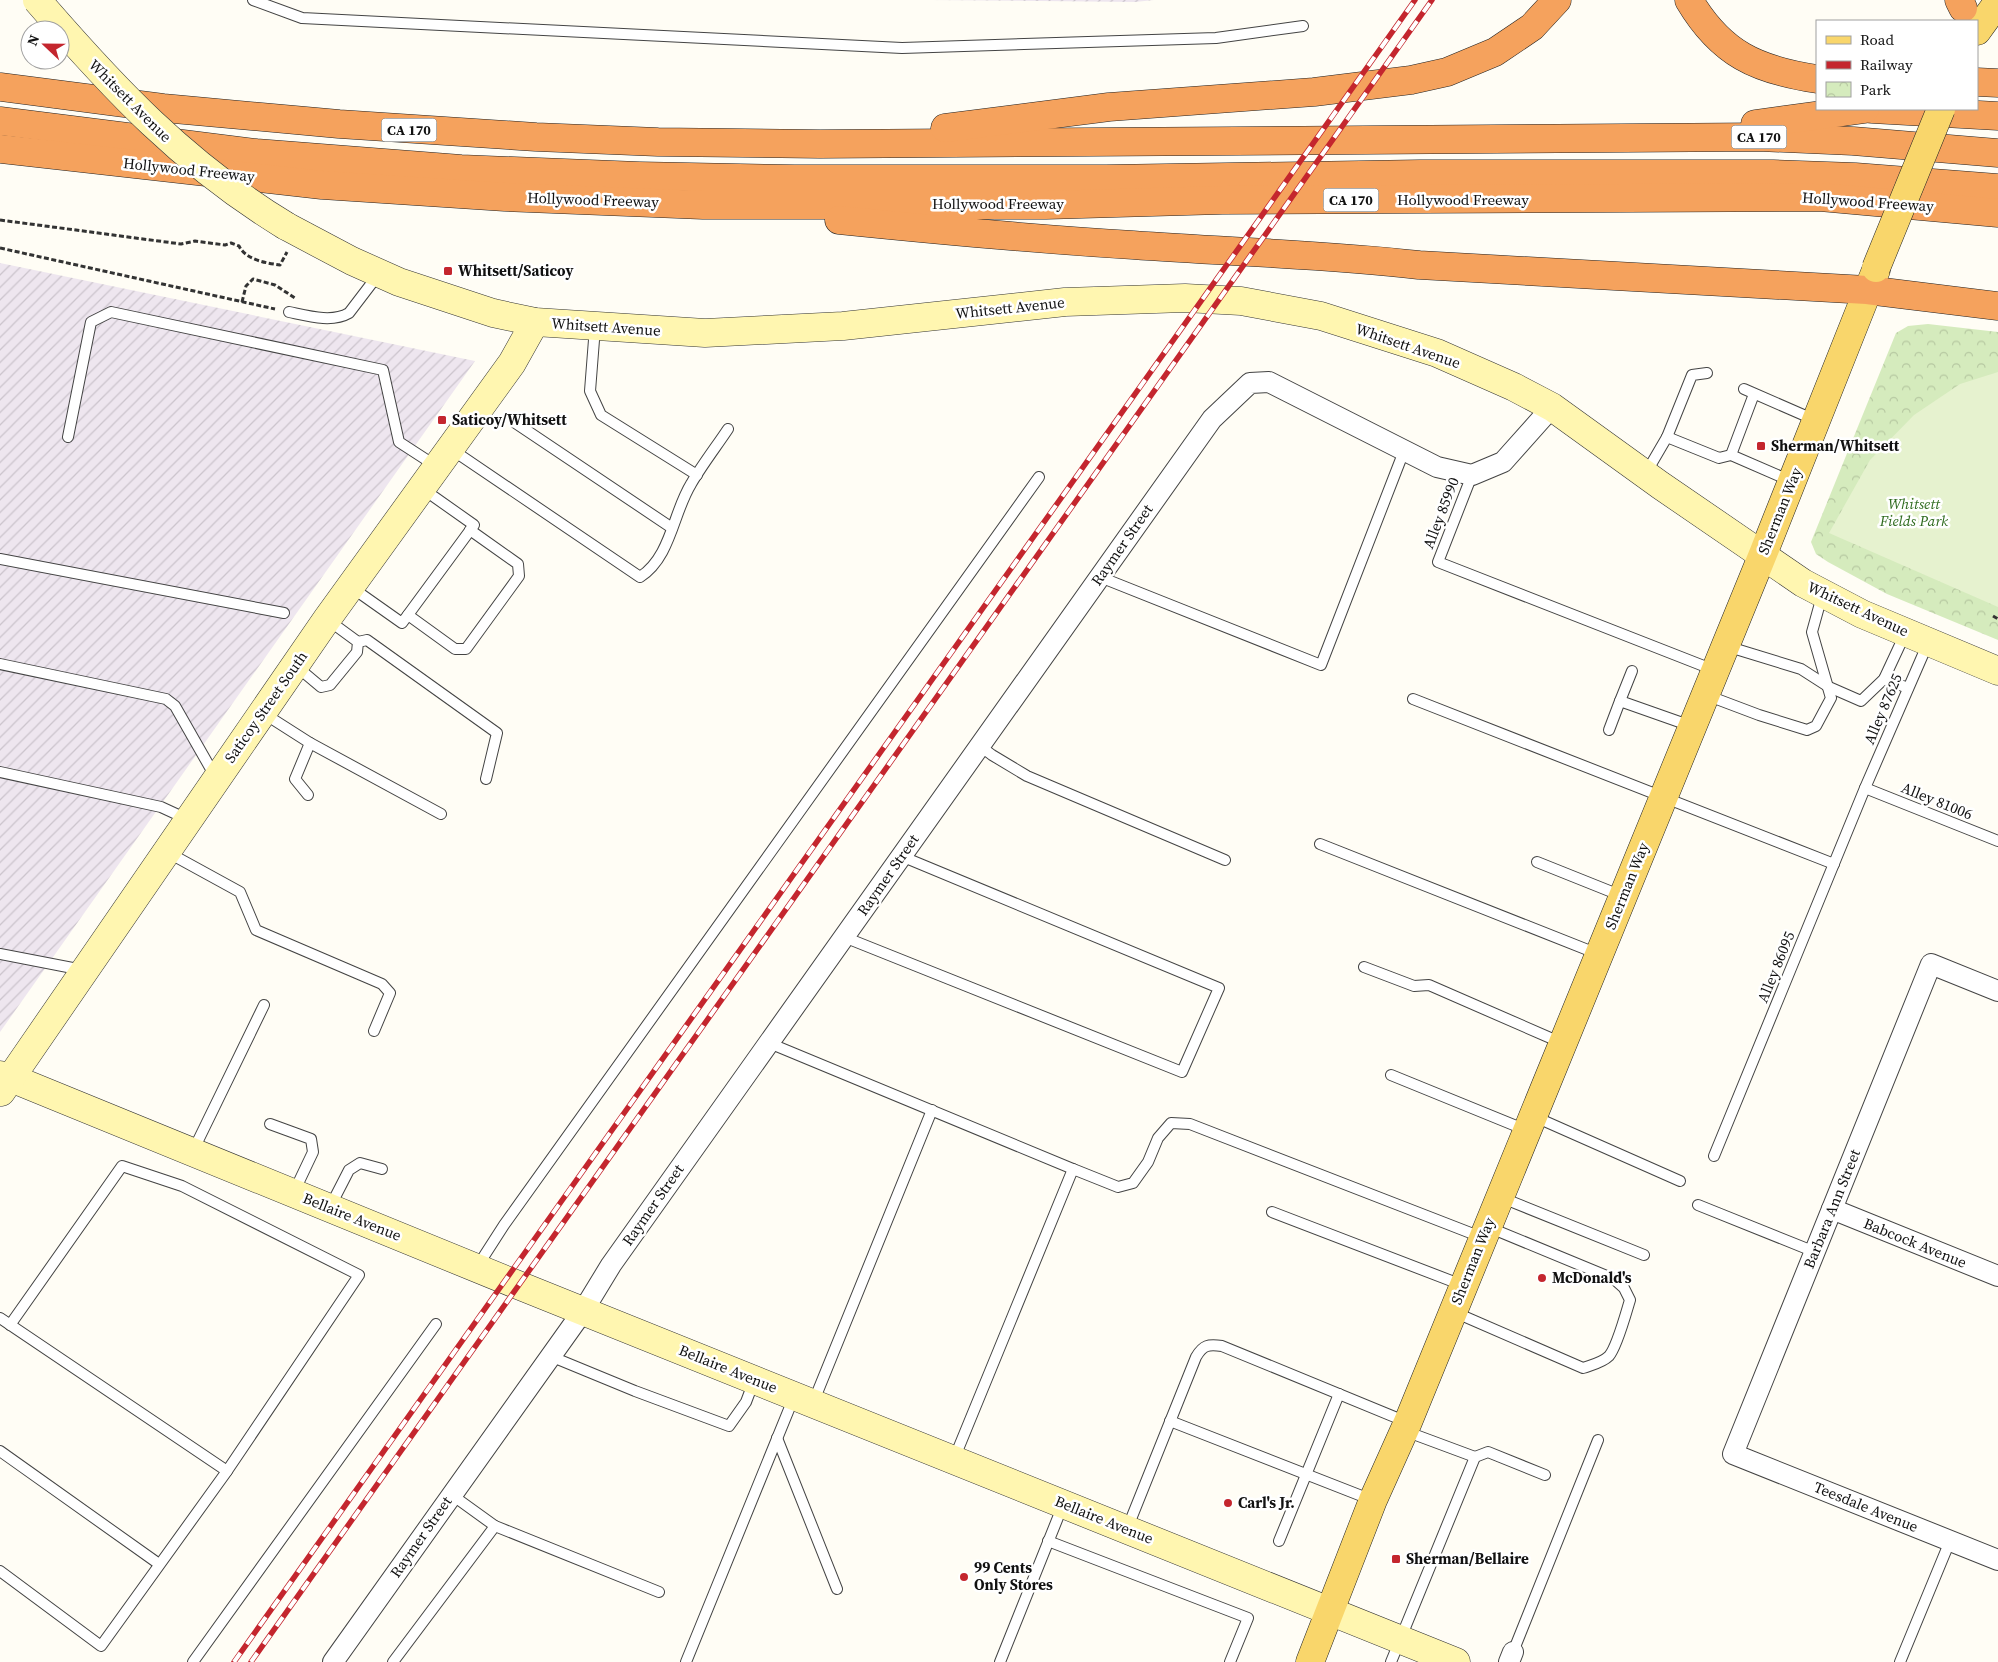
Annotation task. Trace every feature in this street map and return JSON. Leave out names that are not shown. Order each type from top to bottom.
[{"type":"highway","points":[[820,144],[1109,107],[1314,92],[1420,78],[1447,72],[1494,52],[1532,27],[1557,0]]},
{"type":"highway","points":[[1689,0],[1710,30],[1741,56],[1767,69],[1816,79]]},
{"type":"highway","points":[[1978,82],[1998,82]]},
{"type":"highway","name":"CA 170","points":[[0,87],[162,108],[415,130],[658,142],[820,144],[1758,137],[1853,141],[1998,153]]},
{"type":"highway","points":[[0,106],[345,145],[597,159],[774,163],[1579,158],[1836,159],[1998,173]]},
{"type":"highway","points":[[1665,137],[1858,110]]},
{"type":"highway","points":[[1890,110],[1998,116]]},
{"type":"highway","points":[[0,121],[266,154],[461,170],[639,176],[794,179],[1106,179],[1420,174],[1773,174],[1855,177],[1998,188]]},
{"type":"highway","name":"Hollywood Freeway","points":[[0,149],[322,185],[505,197],[703,205],[1820,197],[1998,213]]},
{"type":"highway","points":[[703,205],[962,233],[1366,259],[1419,265],[1872,279],[1998,306]]},
{"type":"main road","points":[[1978,31],[1998,2]]},
{"type":"main road","name":"Sherman Way","points":[[1310,1662],[1373,1500],[1406,1426],[1763,554],[1941,110]]},
{"type":"street","name":"Whitsett Avenue","points":[[36,0],[130,103],[171,142],[245,201],[352,261],[399,282],[456,302],[493,313],[535,322],[595,327],[715,332],[843,326],[1065,302],[1185,298],[1241,301],[1321,316],[1437,353],[1514,387],[1552,408],[1803,583],[1862,614],[1998,671]]},
{"type":"street","name":"Saticoy Street South","points":[[4,1082],[84,970],[327,619],[512,363],[535,322]]},
{"type":"street","name":"Raymer Street","points":[[333,1662],[582,1311],[611,1265],[1212,419],[1250,383],[1269,382],[1437,467],[1472,475]]},
{"type":"street","points":[[1472,475],[1503,462],[1552,408]]},
{"type":"street","name":"Barbara Ann Street","points":[[1733,1454],[1931,964],[1998,991]]},
{"type":"street","name":"Bellaire Avenue","points":[[4,1082],[192,1152],[582,1311],[1330,1611],[1396,1651],[1456,1662]]},
{"type":"street","name":"Babcock Avenue","points":[[1832,1209],[1998,1276]]},
{"type":"street","name":"Teesdale Avenue","points":[[1733,1454],[1998,1560]]},
{"type":"lane","points":[[253,0],[302,18],[902,48],[1216,38],[1303,26]]},
{"type":"lane","points":[[289,312],[310,316],[343,317],[349,313],[379,273]]},
{"type":"lane","points":[[68,437],[91,322],[111,312],[383,370],[399,442],[444,457],[640,577],[648,572],[664,550],[690,484],[728,429]]},
{"type":"lane","points":[[595,327],[590,391],[601,415],[697,475]]},
{"type":"lane","points":[[1645,474],[1667,437],[1692,375],[1707,372]]},
{"type":"lane","points":[[1744,389],[1816,421]]},
{"type":"lane","points":[[1731,455],[1754,394]]},
{"type":"lane","points":[[514,422],[672,528]]},
{"type":"lane","points":[[1667,437],[1719,458],[1731,455],[1792,481]]},
{"type":"lane","points":[[1100,577],[1322,665],[1404,451]]},
{"type":"lane","name":"Alley 85990","points":[[1472,475],[1438,562],[1710,683]]},
{"type":"lane","points":[[476,1268],[504,1225],[1039,477]]},
{"type":"lane","points":[[350,587],[402,623],[474,525],[422,488]]},
{"type":"lane","points":[[408,615],[455,649],[466,649],[472,642],[519,576],[518,564],[470,530]]},
{"type":"lane","points":[[0,559],[284,613]]},
{"type":"lane","points":[[1710,683],[1759,715],[1807,730],[1816,726],[1831,698],[1812,632],[1823,594]]},
{"type":"lane","points":[[327,619],[358,642],[367,640],[497,733],[486,779]]},
{"type":"lane","points":[[1725,646],[1801,669],[1829,687],[1861,701],[1884,679],[1917,637]]},
{"type":"lane","name":"Alley 87625","points":[[1866,788],[1908,688],[1917,637]]},
{"type":"lane","points":[[295,665],[321,687],[330,686],[356,652],[358,642]]},
{"type":"lane","points":[[0,664],[166,699],[175,706],[216,779]]},
{"type":"lane","points":[[1608,730],[1632,671]]},
{"type":"lane","points":[[1884,679],[1908,688]]},
{"type":"lane","points":[[1413,699],[1834,864]]},
{"type":"lane","points":[[1620,701],[1692,727]]},
{"type":"lane","points":[[262,712],[310,743],[441,814]]},
{"type":"lane","points":[[308,795],[295,779],[310,743]]},
{"type":"lane","points":[[980,746],[1027,776],[1225,860]]},
{"type":"lane","points":[[0,772],[160,807],[188,820]]},
{"type":"lane","name":"Alley 81006","points":[[1866,788],[1998,841]]},
{"type":"lane","name":"Alley 86095","points":[[1714,1156],[1866,788]]},
{"type":"lane","points":[[1320,844],[1599,954]]},
{"type":"lane","points":[[166,851],[240,892],[256,930],[382,984],[390,993],[374,1031]]},
{"type":"lane","points":[[844,937],[1182,1072],[1219,988],[901,856]]},
{"type":"lane","points":[[1537,862],[1623,896]]},
{"type":"lane","points":[[0,954],[84,970]]},
{"type":"lane","points":[[1364,967],[1414,986],[1429,985],[1563,1043]]},
{"type":"lane","points":[[192,1152],[264,1005]]},
{"type":"lane","points":[[769,1043],[1118,1187],[1133,1183],[1148,1162],[1158,1138],[1171,1123],[1190,1124],[1614,1279],[1624,1288],[1630,1300],[1622,1326],[1609,1356],[1599,1363],[1583,1368],[1453,1311]]},
{"type":"lane","points":[[1391,1075],[1530,1123],[1680,1181]]},
{"type":"lane","points":[[686,1662],[777,1438],[803,1400],[932,1110]]},
{"type":"lane","points":[[270,1124],[311,1140],[313,1152],[294,1193]]},
{"type":"lane","points":[[330,1208],[350,1170],[360,1163],[382,1169]]},
{"type":"lane","points":[[0,1571],[100,1646],[227,1471],[359,1275],[182,1186],[122,1166],[10,1325]]},
{"type":"lane","points":[[954,1460],[1073,1169]]},
{"type":"lane","points":[[1500,1197],[1644,1255]]},
{"type":"lane","points":[[1698,1205],[1815,1252]]},
{"type":"lane","points":[[1272,1212],[1463,1285]]},
{"type":"lane","points":[[0,1318],[227,1471]]},
{"type":"lane","points":[[193,1662],[436,1324]]},
{"type":"lane","points":[[1127,1530],[1196,1357],[1202,1347],[1210,1344],[1222,1346],[1339,1394],[1475,1457],[1488,1452],[1545,1475]]},
{"type":"lane","points":[[550,1356],[729,1426],[746,1402],[755,1380]]},
{"type":"lane","points":[[1279,1541],[1339,1394]]},
{"type":"lane","points":[[1170,1421],[1373,1500]]},
{"type":"lane","points":[[777,1438],[837,1589]]},
{"type":"lane","points":[[1511,1657],[1598,1440]]},
{"type":"lane","points":[[0,1451],[160,1564]]},
{"type":"lane","points":[[1396,1651],[1475,1457]]},
{"type":"lane","points":[[452,1495],[495,1526],[659,1592]]},
{"type":"lane","points":[[1000,1662],[1063,1504]]},
{"type":"lane","points":[[393,1662],[495,1526]]},
{"type":"lane","points":[[1048,1541],[1248,1618],[1230,1662]]},
{"type":"lane","points":[[1900,1662],[1950,1541]]},
{"type":"path","points":[[0,220],[181,244],[195,241],[225,245],[231,243],[239,246],[242,252],[263,263],[280,265],[298,232]]},
{"type":"path","points":[[0,248],[289,312]]},
{"type":"path","points":[[242,302],[246,286],[253,279],[275,285]]},
{"type":"path","points":[[1993,616],[1998,618]]},
{"type":"shaded area","points":[[930,0],[1154,0],[1135,2]]},
{"type":"shaded area","points":[[0,263],[475,361],[0,1032]]},
{"type":"green space","name":"Whitsett Fields Park","points":[[1928,324],[1998,332],[1998,640],[1887,594],[1816,554],[1811,542],[1896,333],[1908,326]]},
{"type":"green space","points":[[1998,372],[1998,607],[1829,533],[1870,460],[1914,415],[1960,384]]},
{"type":"railway","points":[[234,1662],[1415,0]]},
{"type":"railway","points":[[251,1662],[1432,0]]},
{"type":"place","name":"Whitsett/Saticoy","points":[[448,271]]},
{"type":"place","name":"Saticoy/Whitsett","points":[[442,420]]},
{"type":"place","name":"Sherman/Whitsett","points":[[1761,446]]},
{"type":"place","name":"McDonald's","points":[[1542,1278]]},
{"type":"place","name":"Carl's Jr.","points":[[1228,1503]]},
{"type":"place","name":"Sherman/Bellaire","points":[[1396,1559]]},
{"type":"place","name":"99 Cents Only Stores","points":[[964,1577]]}]
